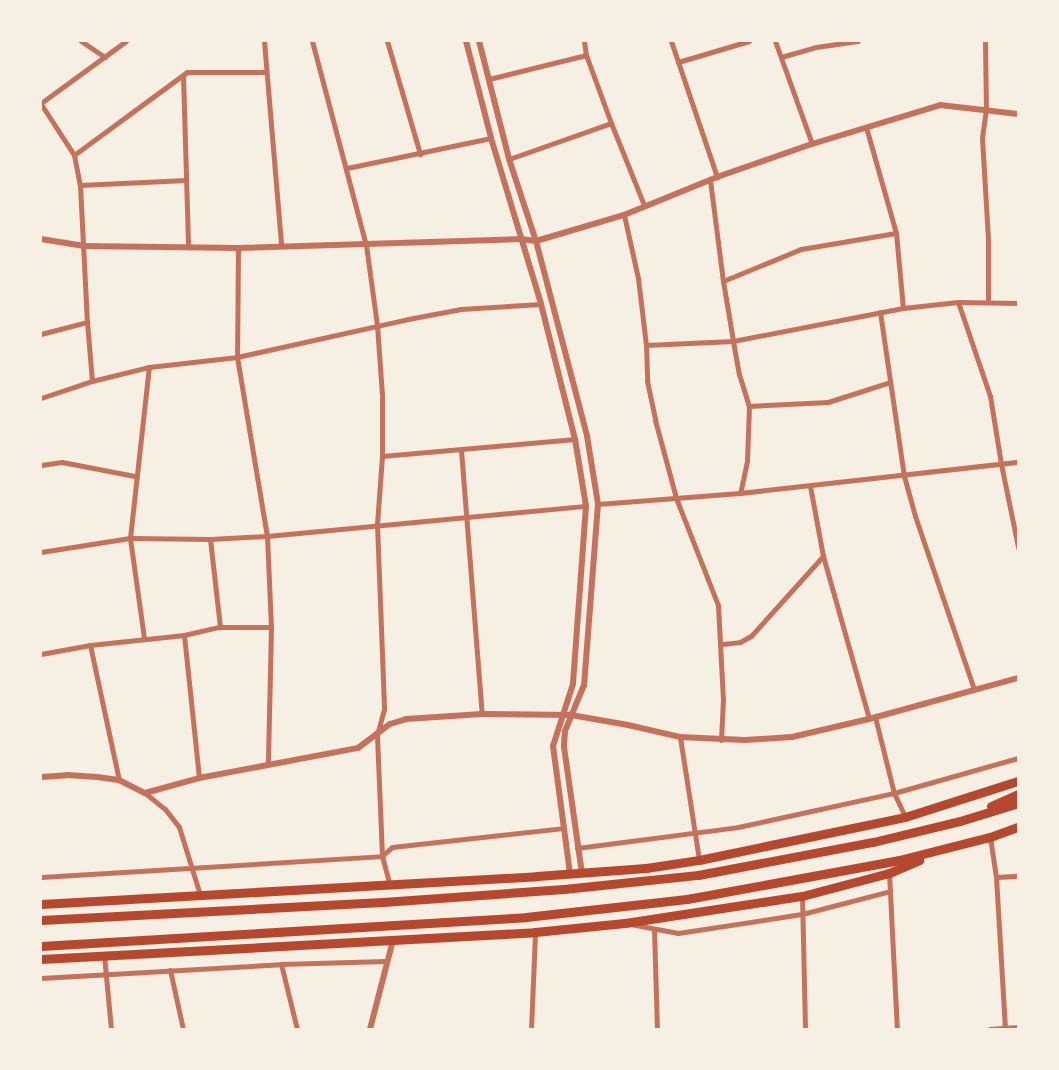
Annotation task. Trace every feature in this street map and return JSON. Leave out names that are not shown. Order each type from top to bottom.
[{"type":"highway","points":[[41,904],[646,868],[699,860],[905,817],[1018,781]]},
{"type":"highway","points":[[960,821],[1018,794]]},
{"type":"highway","points":[[41,920],[383,902],[564,889],[678,877],[872,842],[960,821],[1018,803]]},
{"type":"highway","points":[[990,837],[1018,827]]},
{"type":"highway","points":[[41,946],[526,917],[687,899],[899,860],[990,837],[1018,832]]},
{"type":"highway","points":[[41,958],[535,932],[625,923],[802,896],[889,873],[942,849]]},
{"type":"street","points":[[81,41],[105,57]]},
{"type":"street","points":[[92,381],[80,185],[74,155],[41,104],[126,41]]},
{"type":"street","points":[[264,41],[265,72],[281,245]]},
{"type":"street","points":[[312,41],[366,245],[377,325],[382,394],[382,456],[377,524],[384,709],[377,736],[382,856],[390,883]]},
{"type":"street","points":[[387,41],[420,154]]},
{"type":"street","points":[[466,41],[491,138],[541,304],[575,439],[586,506],[573,684],[568,702],[561,716],[553,746],[570,874]]},
{"type":"street","points":[[479,41],[509,159],[536,241],[587,436],[598,504],[584,685],[565,731],[564,747],[582,873]]},
{"type":"street","points":[[584,41],[586,55],[644,205]]},
{"type":"street","points":[[671,41],[713,178],[723,281],[733,341],[749,406],[746,461],[740,494]]},
{"type":"street","points":[[678,62],[749,41]]},
{"type":"street","points":[[775,41],[812,144]]},
{"type":"street","points":[[781,57],[816,48],[858,41]]},
{"type":"street","points":[[985,41],[986,109],[982,138],[988,240],[988,302]]},
{"type":"street","points":[[489,79],[586,55]]},
{"type":"street","points":[[74,155],[187,72],[265,72]]},
{"type":"street","points":[[183,75],[188,246]]},
{"type":"street","points":[[41,239],[84,246],[238,248],[281,245],[366,245],[521,239],[536,241],[624,215],[644,205],[713,178],[812,144],[940,105],[1018,114]]},
{"type":"street","points":[[509,159],[611,123]]},
{"type":"street","points":[[866,127],[896,233],[903,308]]},
{"type":"street","points":[[347,168],[491,138]]},
{"type":"street","points":[[80,185],[186,180]]},
{"type":"street","points":[[624,215],[638,278],[646,345],[648,388],[676,498],[718,605],[722,644],[723,699],[721,740]]},
{"type":"street","points":[[723,281],[801,249],[896,233]]},
{"type":"street","points":[[238,248],[237,357],[267,536],[271,627],[268,764]]},
{"type":"street","points":[[958,302],[990,396],[1001,464],[1018,547]]},
{"type":"street","points":[[646,345],[733,341],[903,308],[958,302],[1018,303]]},
{"type":"street","points":[[41,398],[92,381],[149,367],[237,357],[377,325],[462,309],[541,304]]},
{"type":"street","points":[[880,312],[904,476],[915,516],[974,690]]},
{"type":"street","points":[[41,334],[87,322]]},
{"type":"street","points":[[144,638],[130,538],[135,476],[149,367]]},
{"type":"street","points":[[749,406],[828,402],[890,382]]},
{"type":"street","points":[[382,456],[575,439]]},
{"type":"street","points":[[461,450],[482,714]]},
{"type":"street","points":[[41,465],[62,462],[135,476]]},
{"type":"street","points":[[598,504],[740,494],[1018,462]]},
{"type":"street","points":[[810,486],[823,556],[894,794],[905,817]]},
{"type":"street","points":[[41,552],[130,538],[210,539],[267,536],[377,524],[467,518],[586,506]]},
{"type":"street","points":[[210,539],[220,627]]},
{"type":"street","points":[[722,644],[740,642],[751,636],[823,556]]},
{"type":"street","points":[[41,654],[90,645],[184,635],[220,627],[271,627]]},
{"type":"street","points":[[184,635],[199,778]]},
{"type":"street","points":[[90,645],[119,780]]},
{"type":"street","points":[[145,793],[199,778],[358,748],[377,736],[390,724],[406,719],[482,714],[571,716],[628,725],[680,738],[721,740],[792,737],[872,718],[1018,678]]},
{"type":"street","points":[[680,738],[699,860]]},
{"type":"street","points":[[577,848],[694,834],[894,794],[1018,758]]},
{"type":"street","points":[[41,777],[67,775],[119,780],[145,793],[165,809],[179,827],[200,895]]},
{"type":"street","points":[[41,877],[382,856],[392,847],[563,828]]},
{"type":"street","points":[[990,837],[996,877],[1005,1028]]},
{"type":"street","points":[[889,873],[898,1029]]},
{"type":"street","points":[[996,877],[1018,876]]},
{"type":"street","points":[[625,923],[678,933],[802,914],[890,891]]},
{"type":"street","points":[[802,896],[805,1029]]},
{"type":"street","points":[[654,929],[657,1029]]},
{"type":"street","points":[[531,1029],[535,932]]},
{"type":"street","points":[[370,1029],[386,961],[393,940]]},
{"type":"street","points":[[104,955],[111,1029]]},
{"type":"street","points":[[41,978],[281,964],[386,961]]},
{"type":"street","points":[[281,964],[297,1029]]},
{"type":"street","points":[[170,970],[183,1029]]},
{"type":"street","points":[[989,1029],[1018,1027]]}]
